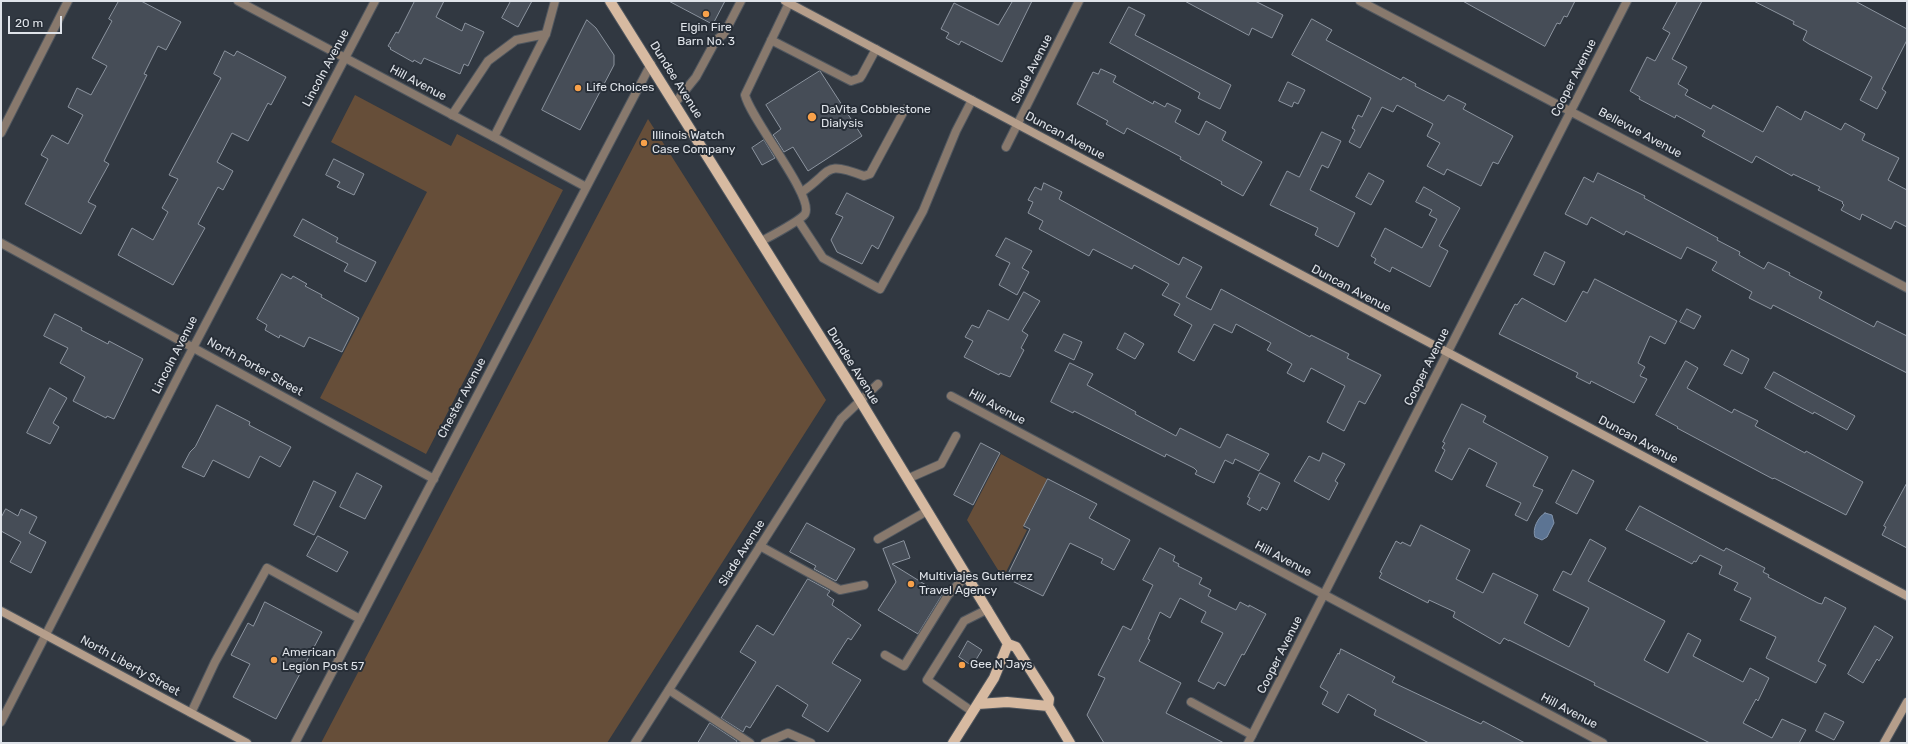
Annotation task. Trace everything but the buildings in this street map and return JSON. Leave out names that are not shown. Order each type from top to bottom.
[{"type":"main road","name":"Dundee Avenue","points":[[610,1],[651,64],[760,242],[861,402],[1008,644],[1016,647],[1049,699],[1048,706],[1070,743]]},
{"type":"main road","points":[[953,743],[994,678],[1008,644]]},
{"type":"main road","points":[[975,708],[1007,702],[1048,706]]},
{"type":"street","points":[[1,133],[68,1]]},
{"type":"street","name":"Hill Avenue","points":[[238,1],[586,187]]},
{"type":"street","name":"Lincoln Avenue","points":[[1,722],[193,347],[375,1]]},
{"type":"street","points":[[494,137],[546,34],[555,1]]},
{"type":"street","points":[[675,104],[696,77],[716,40],[724,34],[742,1]]},
{"type":"street","name":"Slade Avenue","points":[[1006,147],[1079,1]]},
{"type":"street","name":"Bellevue Avenue","points":[[1360,1],[1907,288]]},
{"type":"street","name":"Cooper Avenue","points":[[1248,743],[1627,1]]},
{"type":"street","points":[[760,242],[798,220],[805,214],[807,206],[802,192],[755,119],[745,94],[771,40],[787,2]]},
{"type":"street","name":"Duncan Avenue","points":[[787,2],[1907,596]]},
{"type":"street","points":[[452,115],[488,61],[516,40],[546,34]]},
{"type":"street","points":[[771,40],[851,81],[860,78],[876,49]]},
{"type":"street","name":"Chester Avenue","points":[[295,743],[651,64]]},
{"type":"street","points":[[798,220],[823,258],[880,289],[923,211],[956,131],[972,100]]},
{"type":"street","points":[[802,192],[817,182],[823,173],[829,169],[845,168],[864,176],[870,174],[905,109]]},
{"type":"street","name":"North Porter Street","points":[[1,243],[434,479]]},
{"type":"street","name":"Slade Avenue","points":[[635,743],[841,419],[861,402],[878,384]]},
{"type":"street","name":"Hill Avenue","points":[[951,396],[1603,743]]},
{"type":"street","points":[[907,479],[941,464],[956,436]]},
{"type":"street","points":[[878,539],[927,511]]},
{"type":"street","points":[[760,546],[840,590],[864,585]]},
{"type":"street","points":[[191,713],[215,662],[267,568],[360,619]]},
{"type":"street","points":[[885,655],[904,666],[948,595],[967,575]]},
{"type":"street","points":[[975,708],[927,680],[964,621],[988,609]]},
{"type":"street","name":"North Liberty Street","points":[[1,611],[247,743]]},
{"type":"street","points":[[669,690],[750,743]]},
{"type":"street","points":[[1191,702],[1252,735]]},
{"type":"street","points":[[1884,743],[1907,702]]},
{"type":"street","points":[[765,743],[788,733],[811,743]]},
{"type":"shaded area","points":[[355,95],[451,146],[457,134],[563,190],[426,454],[320,398],[427,192],[331,142]]},
{"type":"shaded area","points":[[648,119],[826,400],[607,743],[321,743]]},
{"type":"shaded area","points":[[1001,454],[1047,479],[1023,528],[1027,530],[1003,578],[967,520]]},
{"type":"water","points":[[1545,513],[1552,515],[1554,523],[1547,537],[1542,540],[1535,537],[1534,530],[1538,520]]},
{"type":"place","name":"Elgin Fire Barn No. 3","points":[[706,14]]},
{"type":"place","name":"Life Choices","points":[[578,88]]},
{"type":"place","name":"DaVita Cobblestone Dialysis","points":[[812,117]]},
{"type":"place","name":"Illinois Watch Case Company","points":[[644,143]]},
{"type":"place","name":"Multiviajes Gutierrez Travel Agency","points":[[911,584]]},
{"type":"place","name":"American Legion Post 57","points":[[274,660]]},
{"type":"place","name":"Gee N Jays","points":[[962,665]]}]
